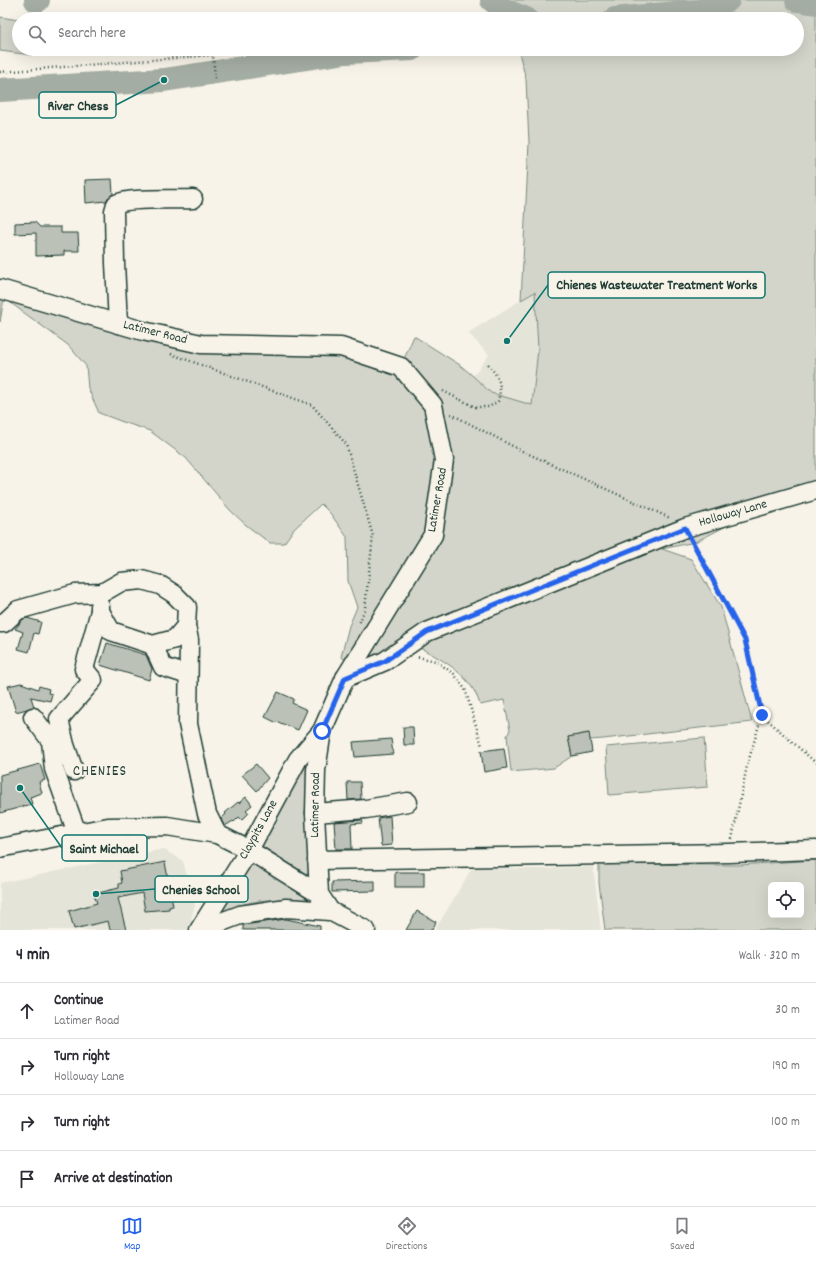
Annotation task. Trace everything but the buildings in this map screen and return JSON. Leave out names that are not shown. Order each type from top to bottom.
[{"type":"street","points":[[118,324],[114,211],[116,204],[120,202],[139,200],[193,199]]},
{"type":"street","name":"Latimer Road","points":[[0,289],[143,331],[201,344],[341,348],[402,367],[437,398],[444,460],[433,535],[345,678],[322,731],[316,770],[315,813],[319,894],[330,911],[360,929]]},
{"type":"street","name":"Holloway Lane","points":[[345,678],[385,661],[427,632],[685,528],[816,490]]},
{"type":"street","points":[[0,623],[4,623],[18,610],[75,594],[102,593],[121,582],[142,580],[160,585],[174,594],[187,607],[186,626],[189,640],[188,724],[207,814],[217,834]]},
{"type":"street","points":[[74,771],[65,745],[59,719],[93,680],[84,669],[100,611],[102,593]]},
{"type":"street","points":[[100,611],[111,631],[153,645],[175,639],[186,626]]},
{"type":"street","points":[[153,645],[163,667],[188,675]]},
{"type":"street","points":[[33,717],[51,741],[54,769],[77,833]]},
{"type":"street","name":"Claypits Lane","points":[[199,930],[249,850],[298,759],[322,731]]},
{"type":"street","points":[[315,813],[366,809],[408,802]]},
{"type":"street","points":[[0,848],[108,827],[167,826],[217,834],[249,850],[319,894]]},
{"type":"street","points":[[317,860],[729,853],[816,850]]},
{"type":"street","name":"Claypits Lane","points":[[199,930],[240,915],[286,908],[330,911]]},
{"type":"path","points":[[0,72],[200,56]]},
{"type":"path","points":[[213,56],[215,79]]},
{"type":"path","points":[[167,353],[312,405],[346,444],[373,536],[365,608],[358,628]]},
{"type":"path","points":[[437,398],[475,407],[489,407],[498,400],[500,396],[499,378],[488,364]]},
{"type":"path","points":[[437,398],[520,450],[682,523],[745,640],[762,715],[747,766],[729,853]]},
{"type":"path","points":[[411,658],[417,657],[436,661],[454,674],[465,689],[482,746]]},
{"type":"path","points":[[762,715],[816,763]]},
{"type":"shaded area","points":[[492,0],[816,0],[816,489],[756,511],[695,542],[662,549],[691,559],[721,607],[752,722],[603,739],[590,740],[588,733],[568,737],[572,756],[554,768],[511,772],[507,736],[510,730],[504,700],[480,705],[471,686],[456,670],[439,658],[420,648],[381,670],[358,662],[436,536],[448,460],[404,359],[414,336],[460,365],[491,393],[532,405],[538,349],[535,292],[521,300],[529,143],[526,79],[520,56],[804,56],[804,12],[506,11]]},
{"type":"shaded area","points":[[0,17],[12,19],[12,52],[0,51]]},
{"type":"shaded area","points":[[535,291],[538,349],[532,406],[491,393],[473,376],[489,355],[468,333]]},
{"type":"shaded area","points":[[0,297],[4,298],[0,322]]},
{"type":"shaded area","points":[[4,298],[165,341],[340,350],[400,370],[431,407],[442,461],[431,534],[352,663],[341,657],[349,626],[357,607],[348,581],[347,537],[330,513],[321,504],[294,529],[284,543],[270,543],[246,525],[229,509],[186,458],[150,431],[99,413],[88,388],[86,366],[68,345]]},
{"type":"shaded area","points":[[704,738],[708,787],[609,795],[606,747]]},
{"type":"shaded area","points":[[310,755],[312,873],[309,880],[262,853],[260,843]]},
{"type":"shaded area","points":[[163,849],[183,861],[195,905],[188,930],[0,930],[0,883]]},
{"type":"shaded area","points":[[816,860],[816,930],[605,930],[599,883],[599,864],[739,865]]},
{"type":"shaded area","points":[[255,861],[312,900],[266,900],[234,907],[223,912],[220,910],[249,863]]},
{"type":"shaded area","points":[[593,866],[601,930],[435,930],[472,868],[546,869]]},
{"type":"waterway","points":[[492,0],[508,12]]},
{"type":"waterway","points":[[696,12],[728,0]]},
{"type":"waterway","points":[[797,0],[816,3]]},
{"type":"waterway","points":[[687,12],[697,11]]},
{"type":"waterway","points":[[0,90],[164,80],[320,56]]},
{"type":"place","name":"River Chess","points":[[164,80]]},
{"type":"place","name":"Chienes Wastewater Treatment Works","points":[[507,341]]},
{"type":"place","name":"Saint Michael","points":[[20,788]]},
{"type":"place","name":"Chenies School","points":[[96,894]]},
{"type":"district","name":"CHENIES","points":[[100,772]]},
{"type":"route","points":[[322,731],[345,678],[385,661],[427,632],[685,528],[745,640],[762,715]]}]
